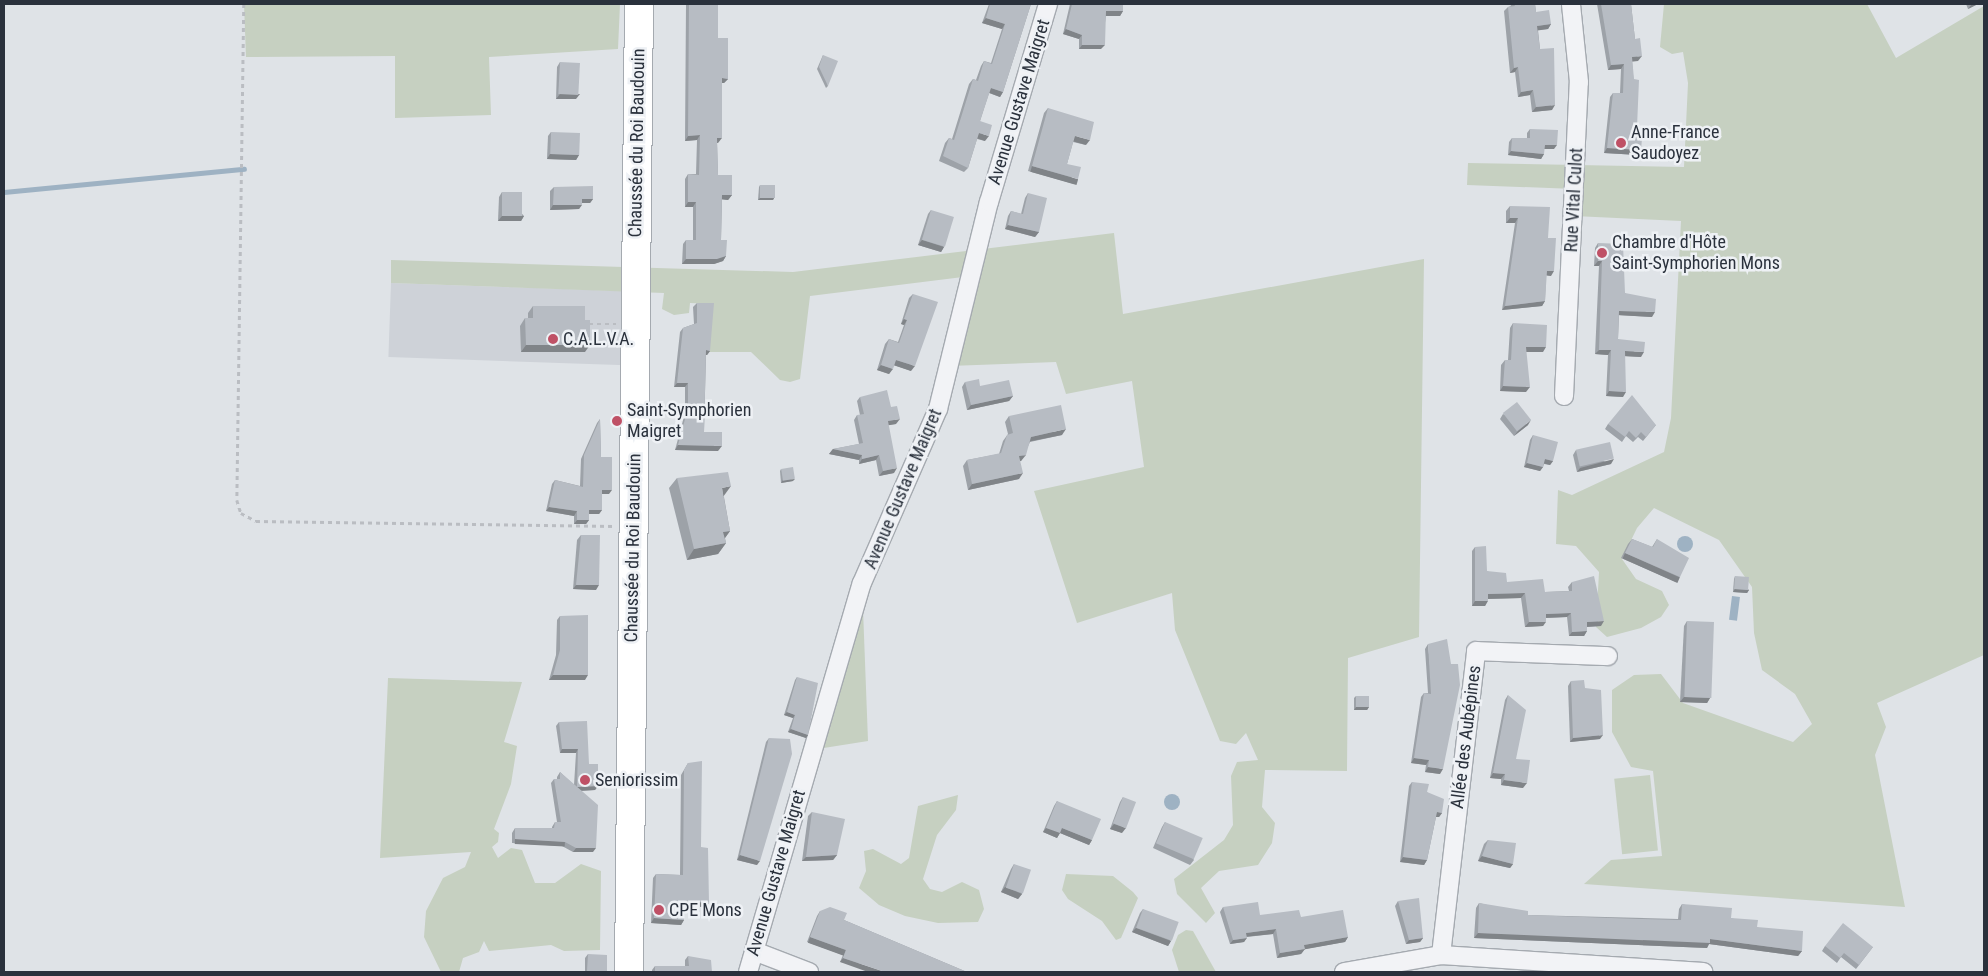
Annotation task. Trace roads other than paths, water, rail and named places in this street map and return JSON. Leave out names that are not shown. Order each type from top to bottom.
[{"type":"main road","name":"Chaussée du Roi Baudouin","points":[[629,972],[639,4]]},
{"type":"street","name":"Avenue Gustave Maigret","points":[[748,972],[862,583],[938,409],[989,202],[1048,4]]},
{"type":"street","name":"Rue Vital Culot","points":[[1564,396],[1579,82],[1571,4]]},
{"type":"street","name":"Allée des Aubépines","points":[[1441,955],[1476,651],[1608,656]]},
{"type":"street","points":[[754,951],[809,972]]},
{"type":"street","points":[[1344,972],[1441,955],[1703,972]]},
{"type":"water","points":[[1685,536],[1693,544],[1685,552],[1677,544]]},
{"type":"water","points":[[1732,596],[1740,597],[1737,621],[1729,620]]},
{"type":"water","points":[[1169,794],[1175,794],[1180,799],[1178,808],[1169,810],[1164,805],[1164,799]]},
{"type":"waterway","points":[[4,192],[244,169]]},
{"type":"place","name":"Anne-France Saudoyez","points":[[1621,143]]},
{"type":"place","name":"Chambre d'Hôte Saint-Symphorien Mons","points":[[1602,253]]},
{"type":"place","name":"C.A.L.V.A.","points":[[553,339]]},
{"type":"place","name":"Saint-Symphorien Maigret","points":[[617,421]]},
{"type":"place","name":"Seniorissim","points":[[585,780]]},
{"type":"place","name":"CPE Mons","points":[[659,910]]}]
